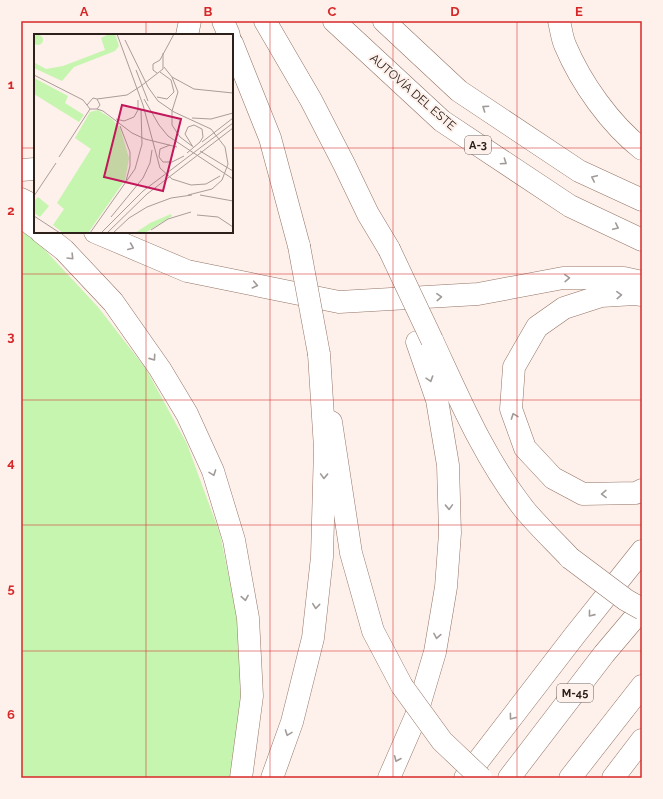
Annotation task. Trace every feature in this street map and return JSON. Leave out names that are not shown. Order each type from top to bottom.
[{"type":"main road","points":[[187,34],[190,21]]},
{"type":"main road","points":[[223,21],[229,34]]},
{"type":"main road","points":[[265,21],[344,164],[425,341],[459,399],[490,458],[524,509],[570,558],[626,600],[642,609]]},
{"type":"main road","name":"AUTOVÍA DEL ESTE","points":[[334,21],[442,121],[570,206],[642,240]]},
{"type":"main road","points":[[384,21],[459,90],[579,171],[642,200]]},
{"type":"main road","points":[[559,21],[565,44],[586,84],[612,120],[642,149]]},
{"type":"main road","points":[[233,46],[270,138],[299,246],[336,448],[351,553],[373,631],[402,686],[442,741],[480,778]]},
{"type":"main road","points":[[21,170],[34,169]]},
{"type":"main road","points":[[21,199],[34,206]]},
{"type":"main road","points":[[21,216],[34,226]]},
{"type":"main road","points":[[42,233],[64,250],[113,302],[160,368],[187,414],[213,471],[234,540],[248,618],[252,696],[241,778]]},
{"type":"main road","points":[[97,233],[187,270],[339,302],[478,294],[563,278],[624,278],[642,282]]},
{"type":"main road","points":[[642,295],[601,296],[564,308],[537,327],[514,367],[511,409],[525,448],[553,478],[583,494],[636,493],[642,490]]},
{"type":"main road","points":[[389,778],[416,716],[435,652],[446,587],[450,533],[448,465],[425,341]]},
{"type":"main road","points":[[272,778],[292,722],[313,638],[322,557],[325,448],[319,354]]},
{"type":"main road","points":[[465,778],[574,635],[642,551]]},
{"type":"main road","name":"M-45","points":[[509,778],[604,654],[642,609]]},
{"type":"main road","points":[[570,778],[642,686]]},
{"type":"main road","points":[[613,778],[642,740]]},
{"type":"green space","points":[[21,230],[43,248],[98,307],[146,369],[187,444],[220,534],[237,616],[241,694],[230,778],[21,778]]}]
